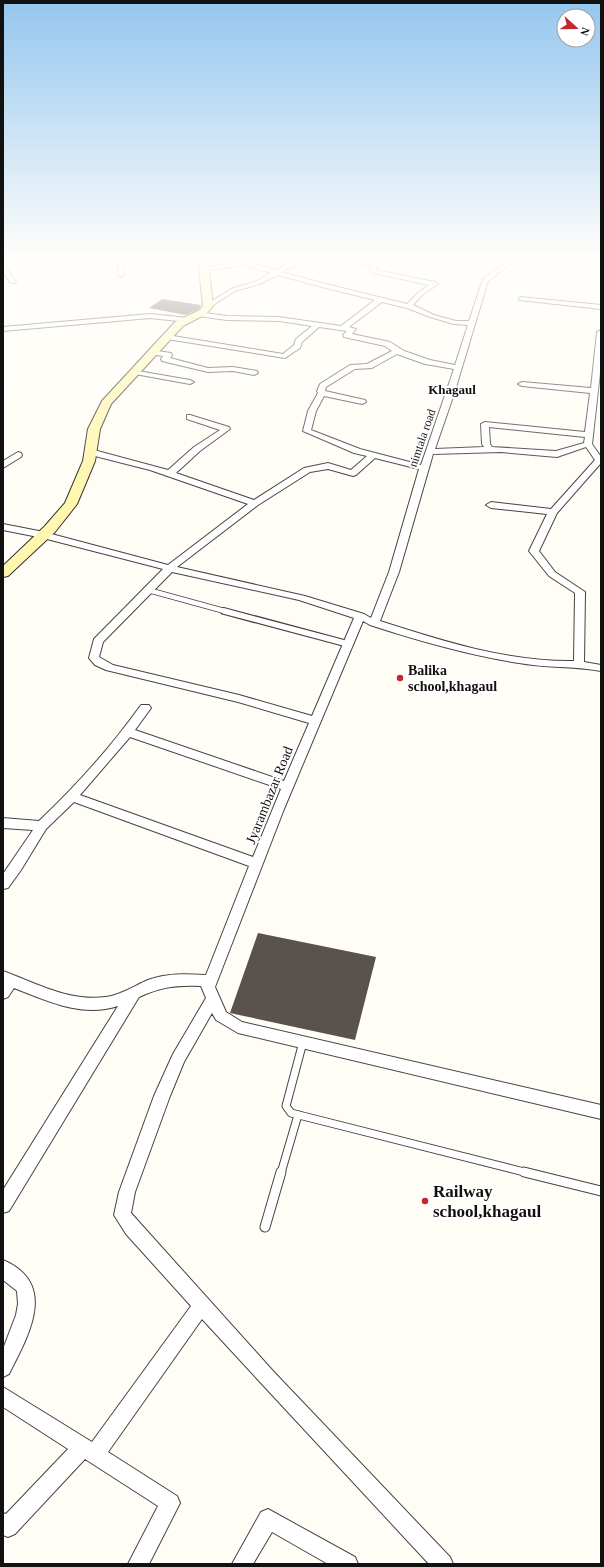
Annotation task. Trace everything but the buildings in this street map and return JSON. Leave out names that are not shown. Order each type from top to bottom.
[{"type":"street","points":[[3,573],[44,535],[70,504],[89,461],[94,429],[106,403],[171,332]]},
{"type":"street","points":[[167,337],[285,356],[297,346],[299,341],[310,332]]},
{"type":"street","points":[[349,332],[347,335],[387,344],[397,351],[428,362],[458,368]]},
{"type":"street","name":"nimtala road","points":[[374,623],[394,572],[424,468],[458,368],[468,332]]},
{"type":"street","points":[[579,664],[580,592],[552,574],[534,551],[553,512],[599,460],[588,444],[596,393],[601,332]]},
{"type":"street","points":[[397,351],[369,366],[353,367],[323,386],[321,391],[322,393],[312,411],[307,431],[357,451],[424,468]]},
{"type":"street","points":[[153,352],[168,355],[165,359],[208,370],[233,370],[254,373]]},
{"type":"street","points":[[135,372],[190,382]]},
{"type":"street","points":[[522,384],[596,393]]},
{"type":"street","points":[[322,393],[362,402]]},
{"type":"street","points":[[170,473],[197,449],[226,429],[190,417]]},
{"type":"street","points":[[489,450],[486,444],[485,424],[589,435]]},
{"type":"street","points":[[429,452],[489,450],[557,454],[588,444]]},
{"type":"street","points":[[90,452],[124,459],[170,473],[255,503]]},
{"type":"street","points":[[3,465],[18,455]]},
{"type":"street","points":[[316,721],[239,699],[136,675],[99,663],[94,658],[98,641],[170,568],[255,503],[307,470],[328,466],[353,473],[373,455]]},
{"type":"street","points":[[491,505],[553,512]]},
{"type":"street","points":[[3,527],[44,535],[170,568],[301,598],[360,616],[374,623],[405,633],[478,652],[540,663],[579,664],[601,668]]},
{"type":"street","name":"Jyarambazar Road","points":[[201,1306],[124,1220],[122,1214],[127,1192],[162,1096],[210,988],[288,787],[360,616]]},
{"type":"street","points":[[3,884],[16,867],[42,826],[72,797],[128,732],[145,708]]},
{"type":"street","points":[[128,732],[288,787]]},
{"type":"street","points":[[72,797],[257,864]]},
{"type":"street","points":[[3,823],[42,826]]},
{"type":"street","points":[[3,993],[7,979],[71,1001],[88,1004],[106,1003],[121,999],[162,982],[210,988],[221,1016],[238,1027],[601,1112]]},
{"type":"street","points":[[3,1204],[134,993]]},
{"type":"street","points":[[3,1269],[22,1285],[27,1295],[23,1323],[3,1368]]},
{"type":"street","points":[[3,1523],[8,1527],[89,1451],[201,1306],[443,1564]]},
{"type":"street","points":[[3,1396],[170,1503],[138,1564]]},
{"type":"street","points":[[242,1564],[268,1519],[348,1564]]},
{"type":"lane","points":[[148,590],[348,644]]},
{"type":"lane","points":[[304,1042],[286,1106],[291,1113],[601,1191]]},
{"type":"lane","points":[[265,1227],[298,1115]]},
{"type":"place","name":"Balika school,khagaul","points":[[400,678]]},
{"type":"place","name":"Railway school,khagaul","points":[[425,1201]]},
{"type":"district","name":"Khagaul","points":[[452,389]]}]
